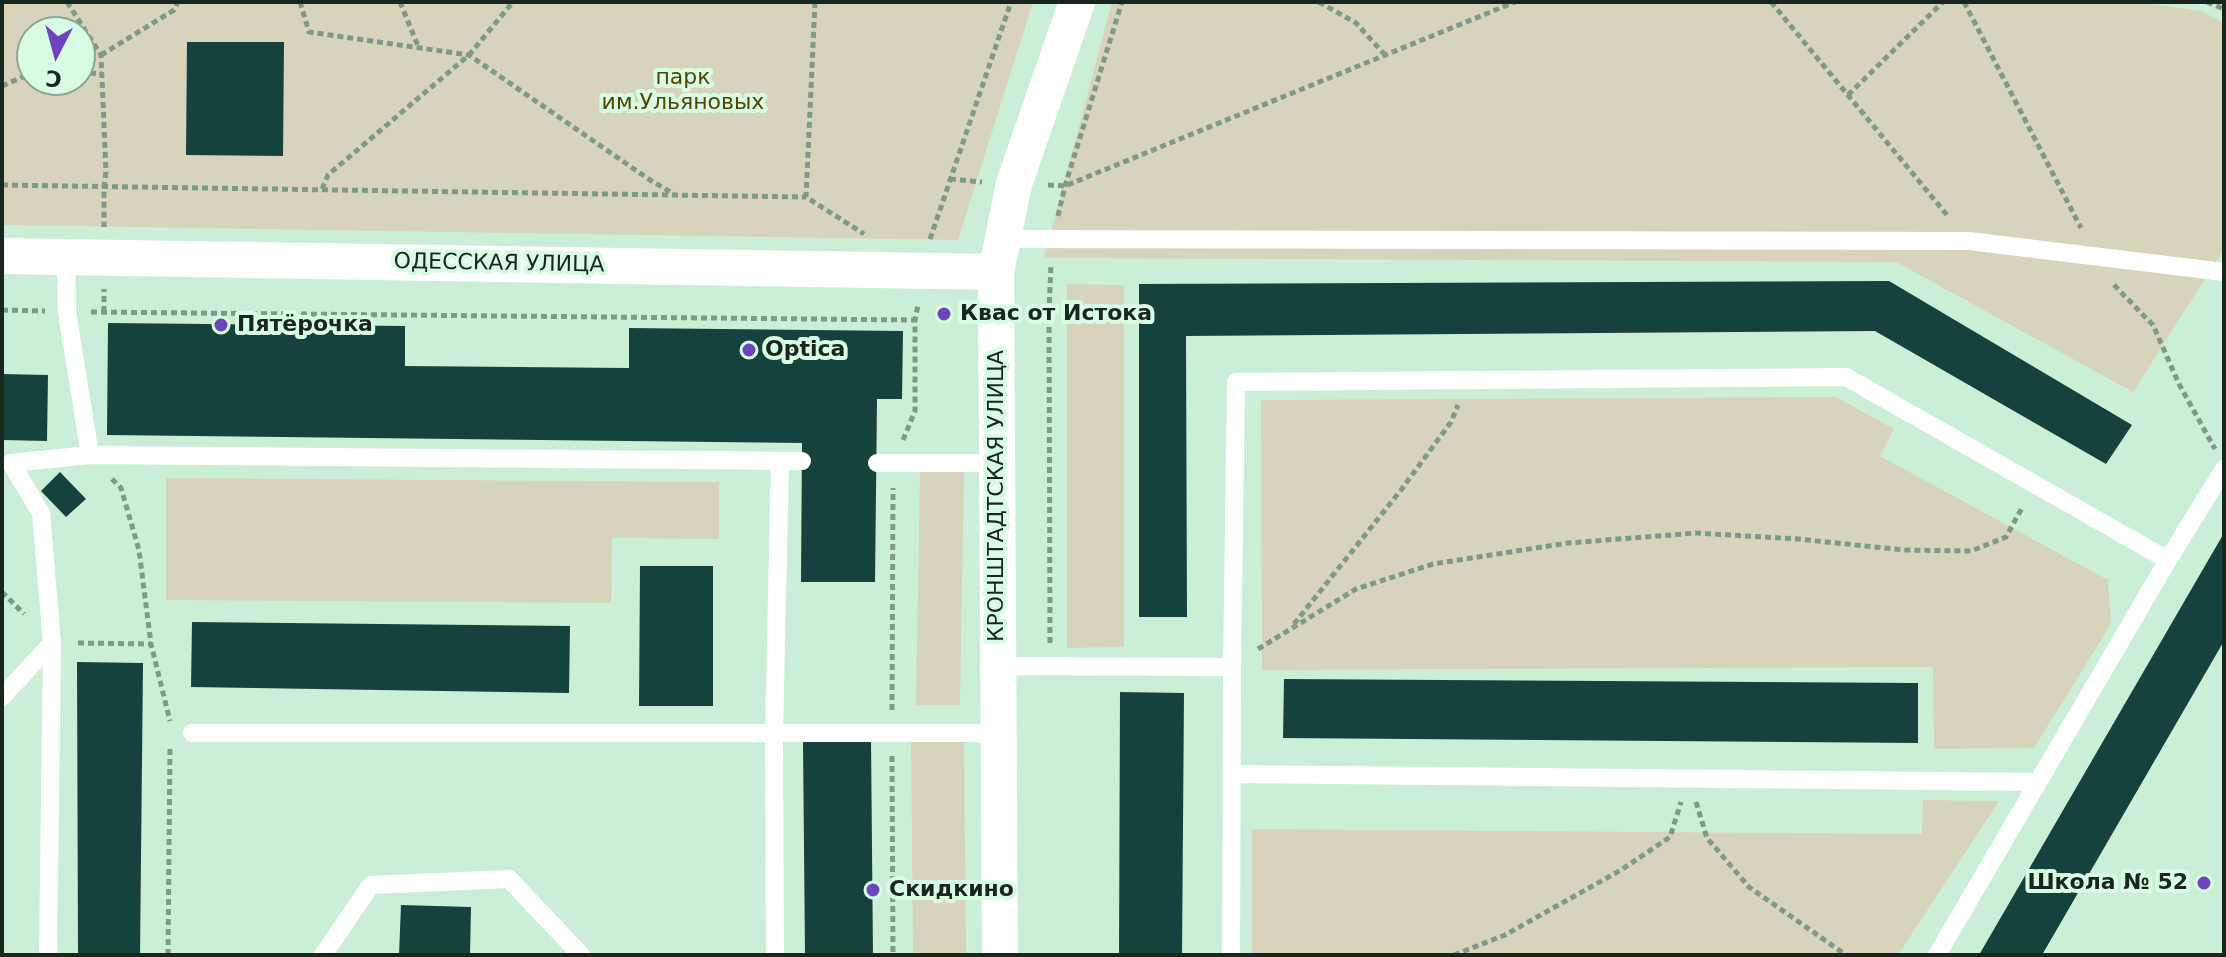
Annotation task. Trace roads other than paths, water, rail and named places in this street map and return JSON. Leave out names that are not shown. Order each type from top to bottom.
[{"type":"street","name":"КРОНШТАДТСКАЯ УЛИЦА","points":[[1000,955],[997,463],[1000,256],[1014,184],[1077,2]]},
{"type":"street","name":"ОДЕССКАЯ УЛИЦА","points":[[2,256],[920,270],[1000,256]]},
{"type":"lane","points":[[1000,256],[1053,239],[1969,241],[2224,272]]},
{"type":"lane","points":[[66,258],[67,312],[90,455]]},
{"type":"lane","points":[[1231,955],[1236,382],[1846,377],[2168,560]]},
{"type":"lane","points":[[48,955],[52,643],[41,513],[6,463],[90,455],[802,461]]},
{"type":"lane","points":[[775,955],[774,734],[780,462]]},
{"type":"lane","points":[[885,463],[997,463]]},
{"type":"lane","points":[[1937,955],[2224,469]]},
{"type":"lane","points":[[2,697],[52,643]]},
{"type":"lane","points":[[998,666],[1232,667]]},
{"type":"lane","points":[[192,733],[999,733]]},
{"type":"lane","points":[[1232,774],[2038,782]]},
{"type":"lane","points":[[323,955],[371,885],[509,879],[581,955]]},
{"type":"place","name":"Квас от Истока","points":[[944,314]]},
{"type":"place","name":"Пятёрочка","points":[[221,325]]},
{"type":"place","name":"Optica","points":[[749,350]]},
{"type":"place","name":"Школа № 52","points":[[2204,883]]},
{"type":"place","name":"Скидкино","points":[[873,890]]},
{"type":"park label","name":"парк им.Ульяновых","points":[[683,90]]}]
